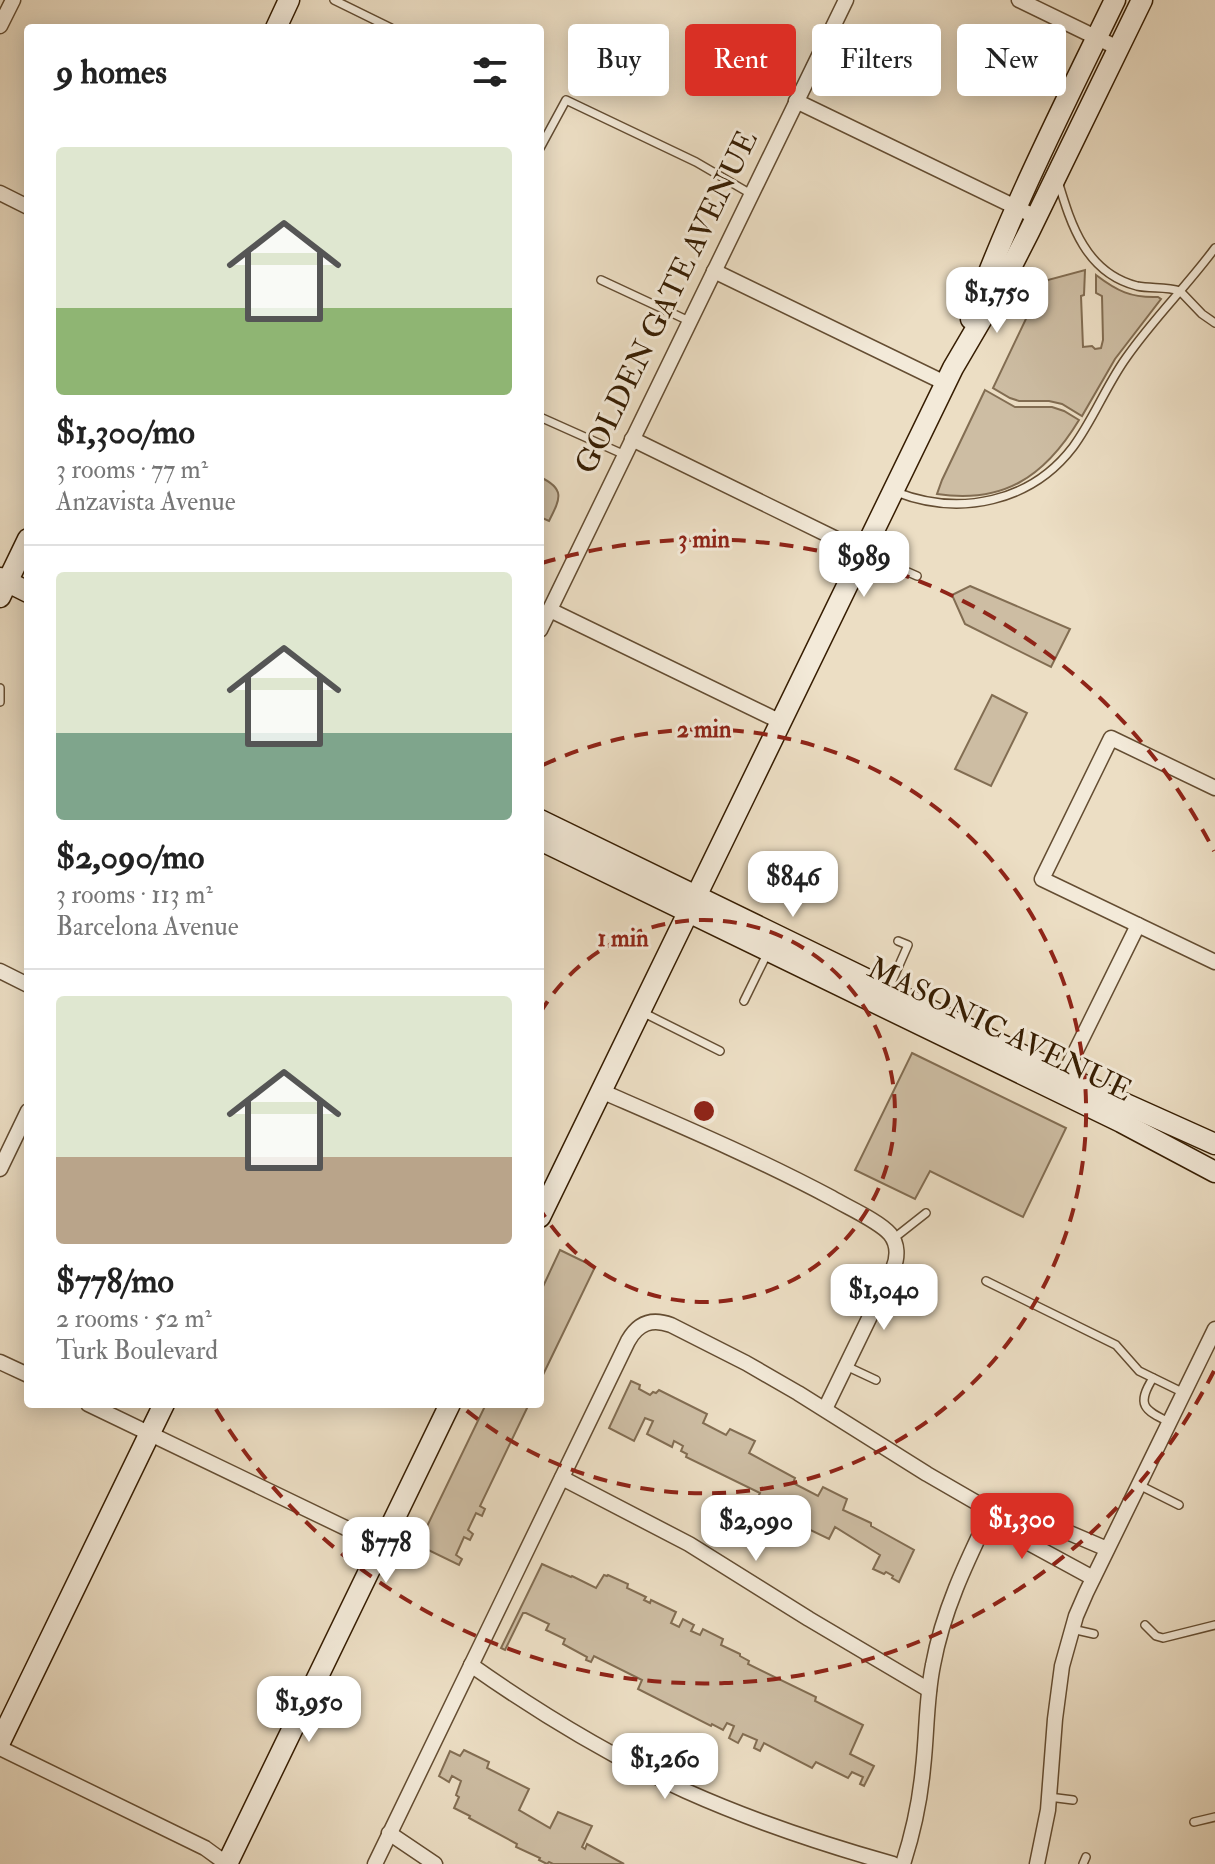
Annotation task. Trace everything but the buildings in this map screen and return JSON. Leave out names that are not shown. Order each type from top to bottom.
[{"type":"main road","points":[[278,24],[289,0]]},
{"type":"main road","points":[[949,375],[987,273],[1115,0]]},
{"type":"main road","points":[[544,1209],[949,375],[1004,281],[1142,0]]},
{"type":"main road","points":[[24,546],[8,576],[24,589]]},
{"type":"main road","name":"MASONIC AVENUE","points":[[544,822],[769,950],[1061,1083],[1215,1144]]},
{"type":"main road","name":"MASONIC AVENUE","points":[[544,842],[888,990],[1061,1083],[1121,1122],[1215,1172]]},
{"type":"main road","points":[[0,1742],[162,1408]]},
{"type":"main road","points":[[227,1864],[448,1408]]},
{"type":"street","points":[[0,26],[13,0]]},
{"type":"street","name":"GOLDEN GATE AVENUE","points":[[544,622],[846,0]]},
{"type":"street","points":[[1019,0],[1118,48]]},
{"type":"street","points":[[796,101],[1036,217]]},
{"type":"street","points":[[0,193],[24,205]]},
{"type":"street","points":[[714,271],[949,375]]},
{"type":"street","points":[[632,439],[863,552]]},
{"type":"street","points":[[550,610],[781,722]]},
{"type":"street","points":[[1215,788],[1111,738],[1042,879],[1215,962]]},
{"type":"street","points":[[1061,1083],[1138,925]]},
{"type":"street","points":[[0,971],[24,983]]},
{"type":"street","points":[[601,1091],[798,1180],[882,1228],[895,1243],[893,1269],[825,1409]]},
{"type":"street","points":[[0,1169],[24,1119]]},
{"type":"street","points":[[375,1864],[632,1332],[639,1326],[662,1321],[746,1363],[991,1511]]},
{"type":"street","points":[[1037,1864],[1049,1797],[1058,1692],[1072,1629],[1093,1578],[1169,1422],[1184,1393],[1208,1359],[1215,1329]]},
{"type":"street","points":[[0,1362],[24,1373]]},
{"type":"street","points":[[96,1408],[381,1545]]},
{"type":"street","points":[[562,1478],[689,1544],[929,1690]]},
{"type":"street","points":[[903,1864],[920,1791],[933,1664],[946,1615],[991,1511],[1011,1508],[1107,1549]]},
{"type":"street","points":[[991,1511],[992,1518],[1001,1528],[1093,1578]]},
{"type":"street","points":[[471,1665],[562,1725],[685,1790],[778,1828],[893,1864]]},
{"type":"street","points":[[0,1748],[205,1848],[227,1864]]},
{"type":"street","points":[[389,1833],[435,1864]]},
{"type":"lane","points":[[334,0],[383,24]]},
{"type":"lane","points":[[544,141],[566,100],[696,162],[751,194]]},
{"type":"lane","points":[[1056,175],[1074,230],[1084,249],[1098,265],[1136,286],[1180,291],[1215,323]]},
{"type":"lane","points":[[893,491],[930,502],[970,504],[1001,498],[1041,479],[1073,447],[1127,356],[1215,248]]},
{"type":"lane","points":[[601,280],[690,321]]},
{"type":"lane","points":[[544,419],[625,455]]},
{"type":"lane","points":[[863,552],[917,576]]},
{"type":"lane","points":[[0,688],[0,702]]},
{"type":"lane","points":[[888,990],[908,945],[898,941]]},
{"type":"lane","points":[[744,1001],[769,950]]},
{"type":"lane","points":[[640,1012],[720,1051]]},
{"type":"lane","points":[[895,1243],[926,1213]]},
{"type":"lane","points":[[986,1281],[1116,1345],[1139,1371],[1184,1393]]},
{"type":"lane","points":[[846,1366],[876,1380]]},
{"type":"lane","points":[[1153,1378],[1145,1391],[1144,1405],[1149,1412],[1169,1422]]},
{"type":"lane","points":[[1139,1485],[1179,1505]]},
{"type":"lane","points":[[1145,1625],[1156,1636],[1163,1638],[1215,1625]]},
{"type":"lane","points":[[1072,1629],[1094,1634]]},
{"type":"lane","points":[[1049,1797],[1073,1800]]},
{"type":"lane","points":[[1194,1822],[1215,1817]]},
{"type":"shaded area","points":[[1085,270],[1084,295],[1081,296],[1083,347],[1101,348],[1103,340],[1102,296],[1096,293],[1096,275],[1125,292],[1161,299],[1115,359],[1082,416],[1062,404],[1019,401],[993,388],[1044,281]]},
{"type":"shaded area","points":[[985,390],[1015,407],[1052,407],[1079,420],[1051,457],[1036,472],[1019,482],[982,495],[937,494],[942,480]]},
{"type":"shaded area","points":[[544,479],[554,486],[558,495],[549,521],[544,519]]},
{"type":"shaded area","points":[[970,586],[1070,629],[1051,667],[965,624],[952,595]]},
{"type":"shaded area","points":[[992,695],[1027,713],[991,786],[955,769]]},
{"type":"shaded area","points":[[912,1053],[1066,1128],[1023,1217],[930,1171],[915,1199],[855,1170]]},
{"type":"shaded area","points":[[560,1250],[595,1267],[544,1373],[544,1284]]},
{"type":"shaded area","points":[[631,1381],[650,1395],[659,1390],[707,1414],[703,1423],[726,1435],[730,1429],[755,1441],[749,1453],[795,1478],[793,1483],[818,1496],[823,1487],[847,1499],[843,1510],[871,1523],[871,1526],[914,1550],[899,1582],[886,1572],[873,1569],[880,1555],[835,1527],[829,1539],[804,1527],[805,1523],[757,1499],[760,1493],[686,1457],[687,1454],[681,1451],[683,1446],[674,1441],[672,1447],[647,1434],[653,1421],[645,1418],[634,1441],[609,1428]]},
{"type":"shaded area","points":[[484,1408],[527,1408],[480,1506],[485,1509],[482,1516],[476,1513],[468,1530],[473,1534],[470,1540],[464,1537],[456,1555],[462,1559],[459,1565],[418,1545]]},
{"type":"shaded area","points":[[542,1564],[596,1588],[604,1575],[628,1584],[627,1588],[646,1597],[644,1600],[650,1603],[651,1600],[676,1612],[671,1623],[679,1627],[683,1619],[694,1625],[691,1631],[700,1635],[703,1629],[723,1639],[721,1645],[740,1654],[749,1661],[748,1664],[816,1697],[815,1701],[863,1725],[850,1754],[874,1766],[864,1786],[860,1784],[863,1777],[852,1772],[848,1778],[816,1762],[812,1768],[764,1743],[760,1751],[754,1748],[757,1740],[743,1734],[738,1743],[729,1738],[734,1726],[727,1723],[723,1730],[711,1726],[638,1689],[642,1680],[594,1656],[591,1662],[586,1660],[587,1657],[563,1644],[565,1639],[546,1630],[549,1624],[526,1613],[523,1613],[505,1650],[501,1648]]},
{"type":"shaded area","points":[[464,1750],[489,1762],[487,1768],[529,1789],[519,1810],[550,1828],[558,1812],[592,1826],[582,1847],[585,1849],[587,1844],[624,1864],[547,1864],[454,1808],[461,1781],[452,1776],[449,1782],[439,1776],[450,1751],[460,1756]]}]
